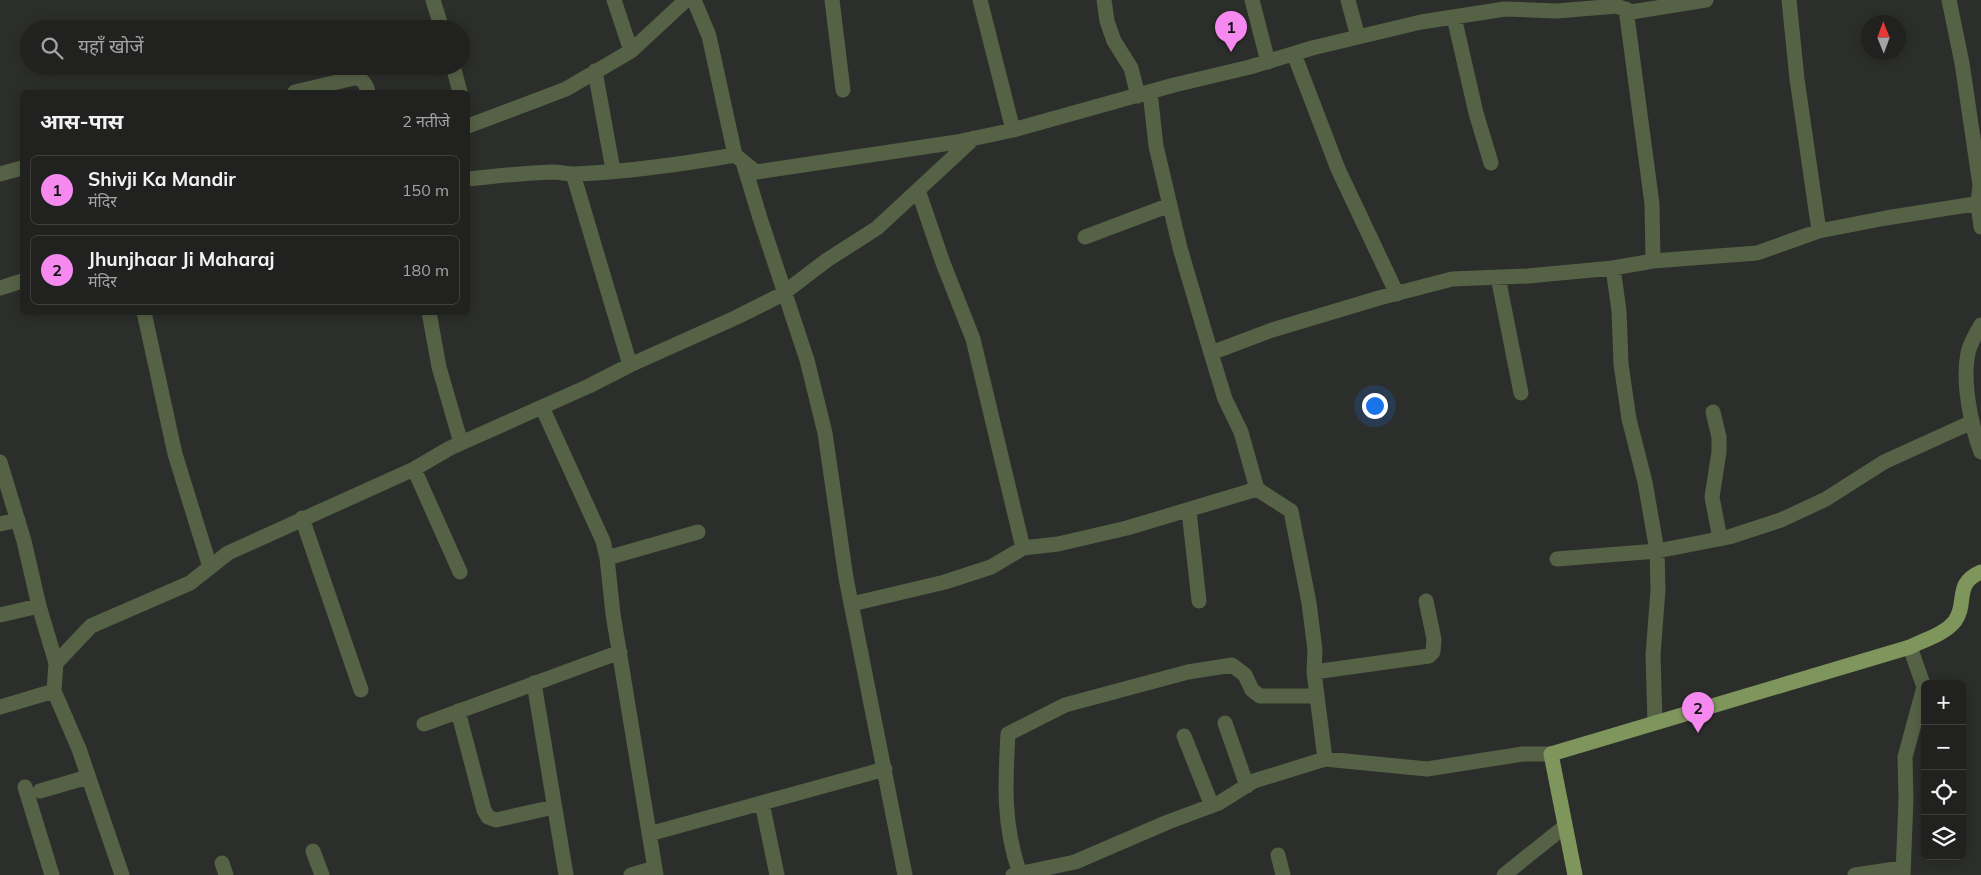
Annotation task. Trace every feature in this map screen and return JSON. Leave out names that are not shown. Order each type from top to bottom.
[{"type":"main road","points":[[1574,875],[1552,754],[1910,647],[1947,628],[1955,621],[1959,612],[1962,590],[1968,579],[1981,572]]},
{"type":"street","points":[[433,0],[439,20]]},
{"type":"street","points":[[614,0],[631,51]]},
{"type":"street","points":[[470,124],[566,89],[631,51],[686,0]]},
{"type":"street","points":[[694,0],[709,36],[739,158],[807,360],[826,433],[846,578],[906,875]]},
{"type":"street","points":[[832,0],[843,90]]},
{"type":"street","points":[[980,0],[1013,130]]},
{"type":"street","points":[[1104,0],[1107,21],[1114,40],[1144,94],[1170,205],[1211,353],[1225,398],[1241,432],[1257,489],[1291,511],[1309,603],[1315,650],[1314,672],[1325,759]]},
{"type":"street","points":[[1252,0],[1268,62]]},
{"type":"street","points":[[1348,0],[1358,37]]},
{"type":"street","points":[[470,179],[554,172],[573,174],[739,158],[756,172],[974,138],[1013,130],[1358,37],[1505,5],[1557,11],[1620,5],[1631,12],[1706,0]]},
{"type":"street","points":[[1789,0],[1797,79],[1820,231]]},
{"type":"street","points":[[1949,0],[1962,64],[1980,185],[1981,227]]},
{"type":"street","points":[[1620,5],[1652,204],[1653,261]]},
{"type":"street","points":[[1454,17],[1476,113],[1491,163]]},
{"type":"street","points":[[1294,54],[1338,169],[1397,294]]},
{"type":"street","points":[[595,71],[613,170]]},
{"type":"street","points":[[455,75],[459,90]]},
{"type":"street","points":[[303,90],[354,78],[360,78],[364,81],[367,90]]},
{"type":"street","points":[[56,663],[91,626],[190,583],[228,553],[414,469],[462,443],[630,364],[735,318],[785,292],[827,260],[877,228],[974,138]]},
{"type":"street","points":[[0,174],[20,169]]},
{"type":"street","points":[[573,174],[630,364]]},
{"type":"street","points":[[918,190],[943,263],[973,339],[1023,548]]},
{"type":"street","points":[[1211,353],[1272,330],[1452,279],[1613,268],[1653,261],[1757,253],[1820,231],[1979,203]]},
{"type":"street","points":[[1085,236],[1170,205]]},
{"type":"street","points":[[1613,268],[1619,311],[1621,364],[1629,419],[1645,482],[1657,551],[1658,590],[1653,655],[1655,722]]},
{"type":"street","points":[[1498,277],[1520,392]]},
{"type":"street","points":[[0,288],[20,282]]},
{"type":"street","points":[[145,315],[175,454],[210,567]]},
{"type":"street","points":[[430,315],[439,367],[462,443]]},
{"type":"street","points":[[1981,326],[1970,345],[1967,355],[1968,392],[1972,422],[1981,452]]},
{"type":"street","points":[[542,407],[596,523],[607,558],[620,652],[656,872],[631,875]]},
{"type":"street","points":[[1713,412],[1719,437],[1719,452],[1712,497],[1720,539]]},
{"type":"street","points":[[1557,560],[1657,551],[1720,539],[1781,520],[1826,499],[1884,462],[1972,422]]},
{"type":"street","points":[[1,466],[18,520],[39,606],[56,663],[54,691],[88,777],[122,875]]},
{"type":"street","points":[[414,469],[460,572]]},
{"type":"street","points":[[852,604],[945,582],[991,567],[1023,548],[1058,544],[1127,528],[1189,511],[1257,489]]},
{"type":"street","points":[[1189,511],[1199,601]]},
{"type":"street","points":[[302,518],[361,690]]},
{"type":"street","points":[[0,524],[18,520]]},
{"type":"street","points":[[607,558],[698,532]]},
{"type":"street","points":[[1314,672],[1429,656],[1433,652],[1434,639],[1426,601]]},
{"type":"street","points":[[0,615],[39,606]]},
{"type":"street","points":[[1855,875],[1903,872],[1906,757],[1924,687],[1910,647]]},
{"type":"street","points":[[424,724],[620,652]]},
{"type":"street","points":[[1317,696],[1260,696],[1252,690],[1245,675],[1232,665],[1188,672],[1065,705],[1008,734],[1004,791],[1017,874],[1050,871],[1075,862],[1168,822],[1212,806],[1254,781],[1325,759],[1427,769],[1523,754],[1552,754]]},
{"type":"street","points":[[534,683],[566,875]]},
{"type":"street","points":[[0,707],[54,691]]},
{"type":"street","points":[[458,711],[484,810],[488,817],[496,820],[554,807]]},
{"type":"street","points":[[1225,723],[1247,786]]},
{"type":"street","points":[[1184,736],[1212,806]]},
{"type":"street","points":[[649,834],[885,770]]},
{"type":"street","points":[[40,791],[88,777]]},
{"type":"street","points":[[25,787],[52,875]]},
{"type":"street","points":[[762,803],[777,875]]},
{"type":"street","points":[[1504,875],[1564,827]]},
{"type":"street","points":[[313,851],[322,875]]},
{"type":"street","points":[[1278,855],[1283,875]]},
{"type":"place","name":"Shivji Ka Mandir","points":[[1231,52]]},
{"type":"place","name":"Jhunjhaar Ji Maharaj","points":[[1698,733]]}]
